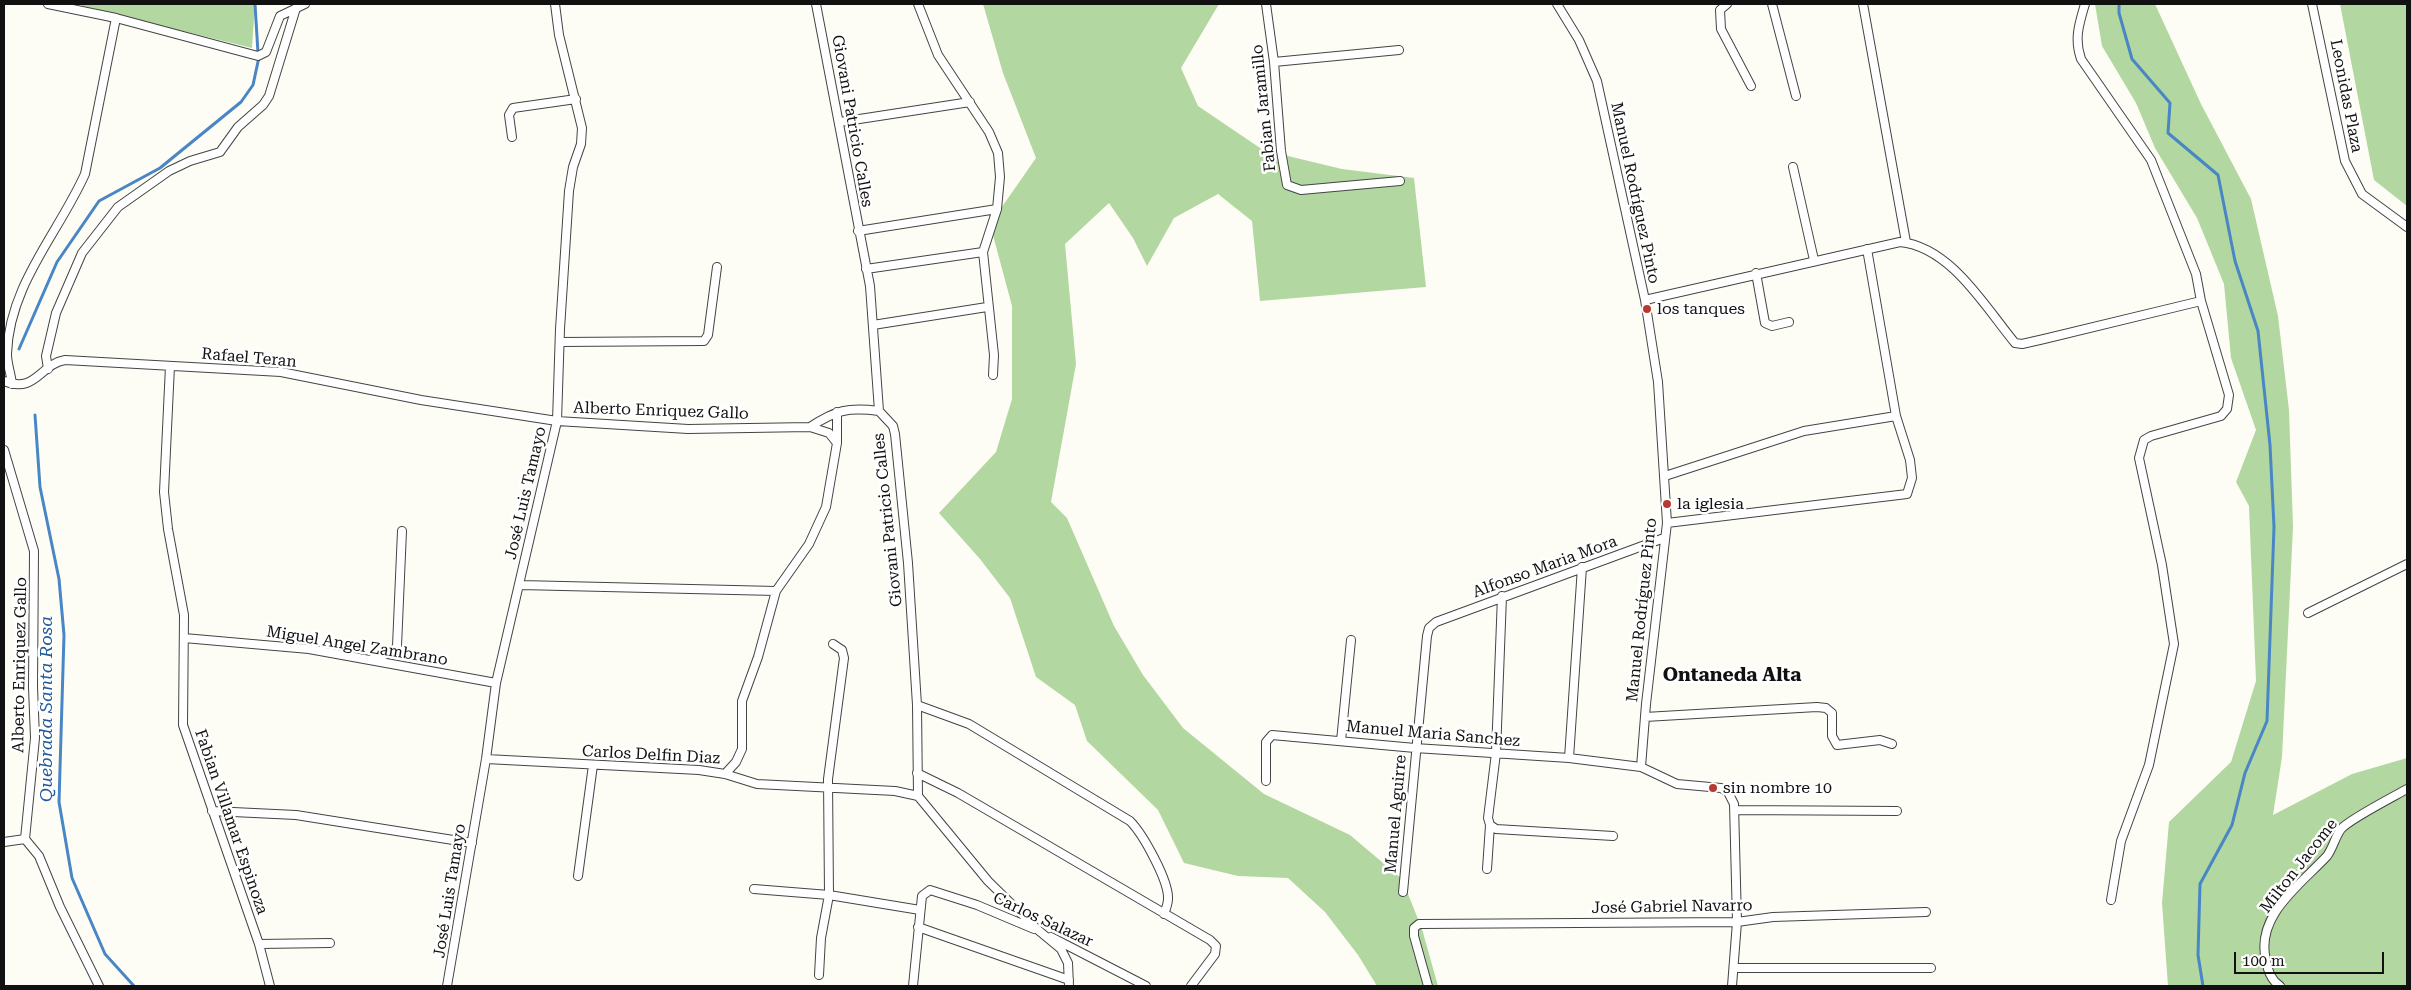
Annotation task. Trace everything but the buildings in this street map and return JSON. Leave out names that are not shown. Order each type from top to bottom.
[{"type":"street","points":[[48,4],[76,7],[258,56],[266,52],[280,16],[305,4]]},
{"type":"street","name":"José Luis Tamayo","points":[[447,986],[486,759],[496,683],[557,421],[569,191],[573,167],[581,144],[582,128],[559,35],[555,4]]},
{"type":"street","name":"Giovani Patricio Calles","points":[[816,4],[840,122],[866,269],[873,325],[879,411],[893,426],[895,434],[908,563],[917,705],[918,796]]},
{"type":"street","points":[[918,4],[938,55],[989,132],[998,153],[1000,177],[997,209],[983,252],[987,307],[994,355],[993,375]]},
{"type":"street","name":"Fabian Jaramillo","points":[[1266,4],[1287,185],[1300,190],[1400,181]]},
{"type":"street","name":"Manuel Rodríguez Pinto","points":[[1557,4],[1579,40],[1597,81],[1645,300],[1658,382],[1667,523],[1641,767]]},
{"type":"street","points":[[1727,4],[1720,10],[1721,29],[1751,86]]},
{"type":"street","points":[[1772,4],[1796,96]]},
{"type":"street","points":[[1863,4],[1906,242]]},
{"type":"street","points":[[2085,4],[2077,26],[2077,48],[2081,59],[2151,160],[2196,274],[2201,301],[2229,395],[2227,409],[2221,416],[2151,436],[2144,440],[2139,451],[2162,566],[2174,644],[2149,765],[2121,841],[2111,900]]},
{"type":"street","name":"Leonidas Plaza","points":[[2312,4],[2345,161],[2362,194],[2407,228]]},
{"type":"street","points":[[48,369],[46,356],[56,313],[82,253],[118,207],[169,171],[190,161],[220,152],[238,127],[263,106],[269,96],[296,8]]},
{"type":"street","points":[[12,384],[7,355],[13,315],[27,276],[62,214],[76,194],[85,174],[116,18]]},
{"type":"street","points":[[1274,62],[1399,50]]},
{"type":"street","points":[[512,137],[509,116],[514,108],[576,99]]},
{"type":"street","points":[[840,122],[970,102]]},
{"type":"street","points":[[1794,167],[1814,260]]},
{"type":"street","points":[[858,231],[997,209]]},
{"type":"street","points":[[1645,300],[1814,260],[1892,243],[1906,242],[1918,245],[1947,263],[2015,343],[2022,344],[2201,301]]},
{"type":"street","points":[[1667,523],[1907,494],[1911,486],[1911,469],[1896,416],[1867,249]]},
{"type":"street","points":[[866,269],[983,252]]},
{"type":"street","points":[[560,342],[704,341],[708,335],[717,267]]},
{"type":"street","points":[[1756,273],[1765,323],[1772,326],[1789,322]]},
{"type":"street","points":[[873,325],[987,307]]},
{"type":"street","name":"Rafael Teran","points":[[12,384],[26,384],[48,369],[52,364],[65,360],[281,372],[421,400],[557,421]]},
{"type":"street","name":"Fabian Villamar Espinoza","points":[[170,366],[164,492],[168,529],[184,615],[183,725],[258,944],[270,986]]},
{"type":"street","points":[[4,381],[12,384]]},
{"type":"street","name":"Alberto Enriquez Gallo","points":[[557,421],[688,429],[810,427],[837,412],[862,409],[879,411]]},
{"type":"street","name":"Carlos Delfin Diaz","points":[[486,759],[699,770],[725,774],[736,762],[742,749],[742,701],[758,657],[776,592],[809,544],[826,507],[837,443],[837,412]]},
{"type":"street","points":[[1665,476],[1804,431],[1896,416]]},
{"type":"street","points":[[810,427],[829,433],[837,443]]},
{"type":"street","name":"Alberto Enriquez Gallo","points":[[4,450],[34,551],[35,738],[25,839]]},
{"type":"street","points":[[370,660],[393,652],[397,646],[402,532]]},
{"type":"street","name":"Alfonso Maria Mora","points":[[1436,622],[1502,596],[1664,538]]},
{"type":"street","points":[[2308,614],[2407,564]]},
{"type":"street","points":[[1569,758],[1582,567]]},
{"type":"street","points":[[520,585],[776,592]]},
{"type":"street","points":[[1487,869],[1493,827],[1488,818],[1496,753],[1502,596]]},
{"type":"street","name":"Manuel Aguirre","points":[[1403,892],[1427,636],[1429,628],[1436,622]]},
{"type":"street","name":"Miguel Angel Zambrano","points":[[184,638],[309,649],[496,683]]},
{"type":"street","points":[[1341,741],[1351,640]]},
{"type":"street","points":[[819,975],[821,938],[829,895],[830,786],[828,779],[844,658],[842,650],[833,644]]},
{"type":"street","points":[[917,705],[969,724],[1130,821],[1142,835],[1164,882],[1168,898],[1164,914]]},
{"type":"street","points":[[1645,717],[1817,707],[1826,708],[1832,713],[1832,736],[1837,745],[1880,740],[1892,744]]},
{"type":"street","name":"Manuel Maria Sanchez","points":[[1266,780],[1266,742],[1269,736],[1569,758],[1641,767]]},
{"type":"street","points":[[578,876],[593,765]]},
{"type":"street","points":[[1641,767],[1677,784],[1721,788],[1732,798],[1736,810],[1737,922],[1732,986]]},
{"type":"street","points":[[917,773],[958,793],[1210,940],[1216,946],[1215,954],[1191,986]]},
{"type":"street","points":[[725,774],[757,784],[796,787],[830,786],[896,791],[918,796],[988,881],[1038,930],[1061,949],[1068,963],[1069,983],[918,927]]},
{"type":"street","name":"Milton Jacome","points":[[2280,986],[2269,973],[2264,954],[2264,936],[2275,912],[2296,886],[2328,854],[2342,829],[2407,789]]},
{"type":"street","points":[[1736,810],[1897,811]]},
{"type":"street","points":[[212,812],[296,815],[472,844]]},
{"type":"street","points":[[1493,827],[1613,836]]},
{"type":"street","points":[[4,842],[25,839],[39,856],[60,907],[99,986]]},
{"type":"street","points":[[754,889],[829,895],[920,910],[912,986]]},
{"type":"street","name":"Carlos Salazar","points":[[920,910],[924,892],[930,890],[977,905],[1038,930],[1146,986]]},
{"type":"street","name":"José Gabriel Navarro","points":[[1428,986],[1414,936],[1414,928],[1419,924],[1737,922],[1772,917],[1926,912]]},
{"type":"street","points":[[258,944],[330,943]]},
{"type":"street","points":[[1734,968],[1930,968]]},
{"type":"green space","points":[[82,4],[255,4],[252,48],[81,6]]},
{"type":"green space","points":[[983,4],[1219,4],[1181,68],[1198,106],[1263,150],[1342,169],[1414,178],[1426,287],[1260,301],[1252,221],[1218,194],[1174,218],[1147,266],[1133,238],[1109,203],[1065,244],[1076,364],[1051,502],[1067,518],[1114,626],[1143,675],[1183,728],[1264,794],[1350,835],[1402,879],[1422,929],[1438,986],[1377,986],[1358,955],[1325,912],[1288,878],[1238,876],[1184,863],[1158,810],[1087,741],[1075,705],[1036,677],[1010,598],[980,559],[939,513],[996,452],[1012,399],[1012,306],[990,224],[1036,158],[1003,73]]},
{"type":"green space","points":[[2095,4],[2155,4],[2201,104],[2251,199],[2278,316],[2289,410],[2293,527],[2282,757],[2273,815],[2352,774],[2407,758],[2407,986],[2168,986],[2162,903],[2169,822],[2231,762],[2256,681],[2249,506],[2236,482],[2256,430],[2231,358],[2224,284],[2197,218],[2155,148],[2136,103],[2102,46]]},
{"type":"green space","points":[[2340,4],[2407,4],[2407,206],[2374,180]]},
{"type":"waterway","name":"Quebrada Santa Rosa","points":[[255,4],[258,53]]},
{"type":"waterway","points":[[2119,4],[2119,13],[2132,59],[2170,103],[2168,133],[2218,175],[2235,261],[2258,331],[2270,445],[2274,527],[2267,721],[2245,773],[2232,825],[2200,884],[2198,955],[2203,986]]},
{"type":"waterway","name":"Quebrada Santa Rosa","points":[[19,349],[57,262],[99,201],[160,168],[241,102],[253,85],[259,57]]},
{"type":"waterway","name":"Quebrada Santa Rosa","points":[[35,415],[40,487],[59,579],[64,635],[59,802],[72,878],[105,954],[134,986]]},
{"type":"place","name":"los tanques","points":[[1647,309]]},
{"type":"place","name":"la iglesia","points":[[1667,504]]},
{"type":"place","name":"sin nombre 10","points":[[1713,788]]},
{"type":"district","name":"Ontaneda Alta","points":[[1732,675]]}]
